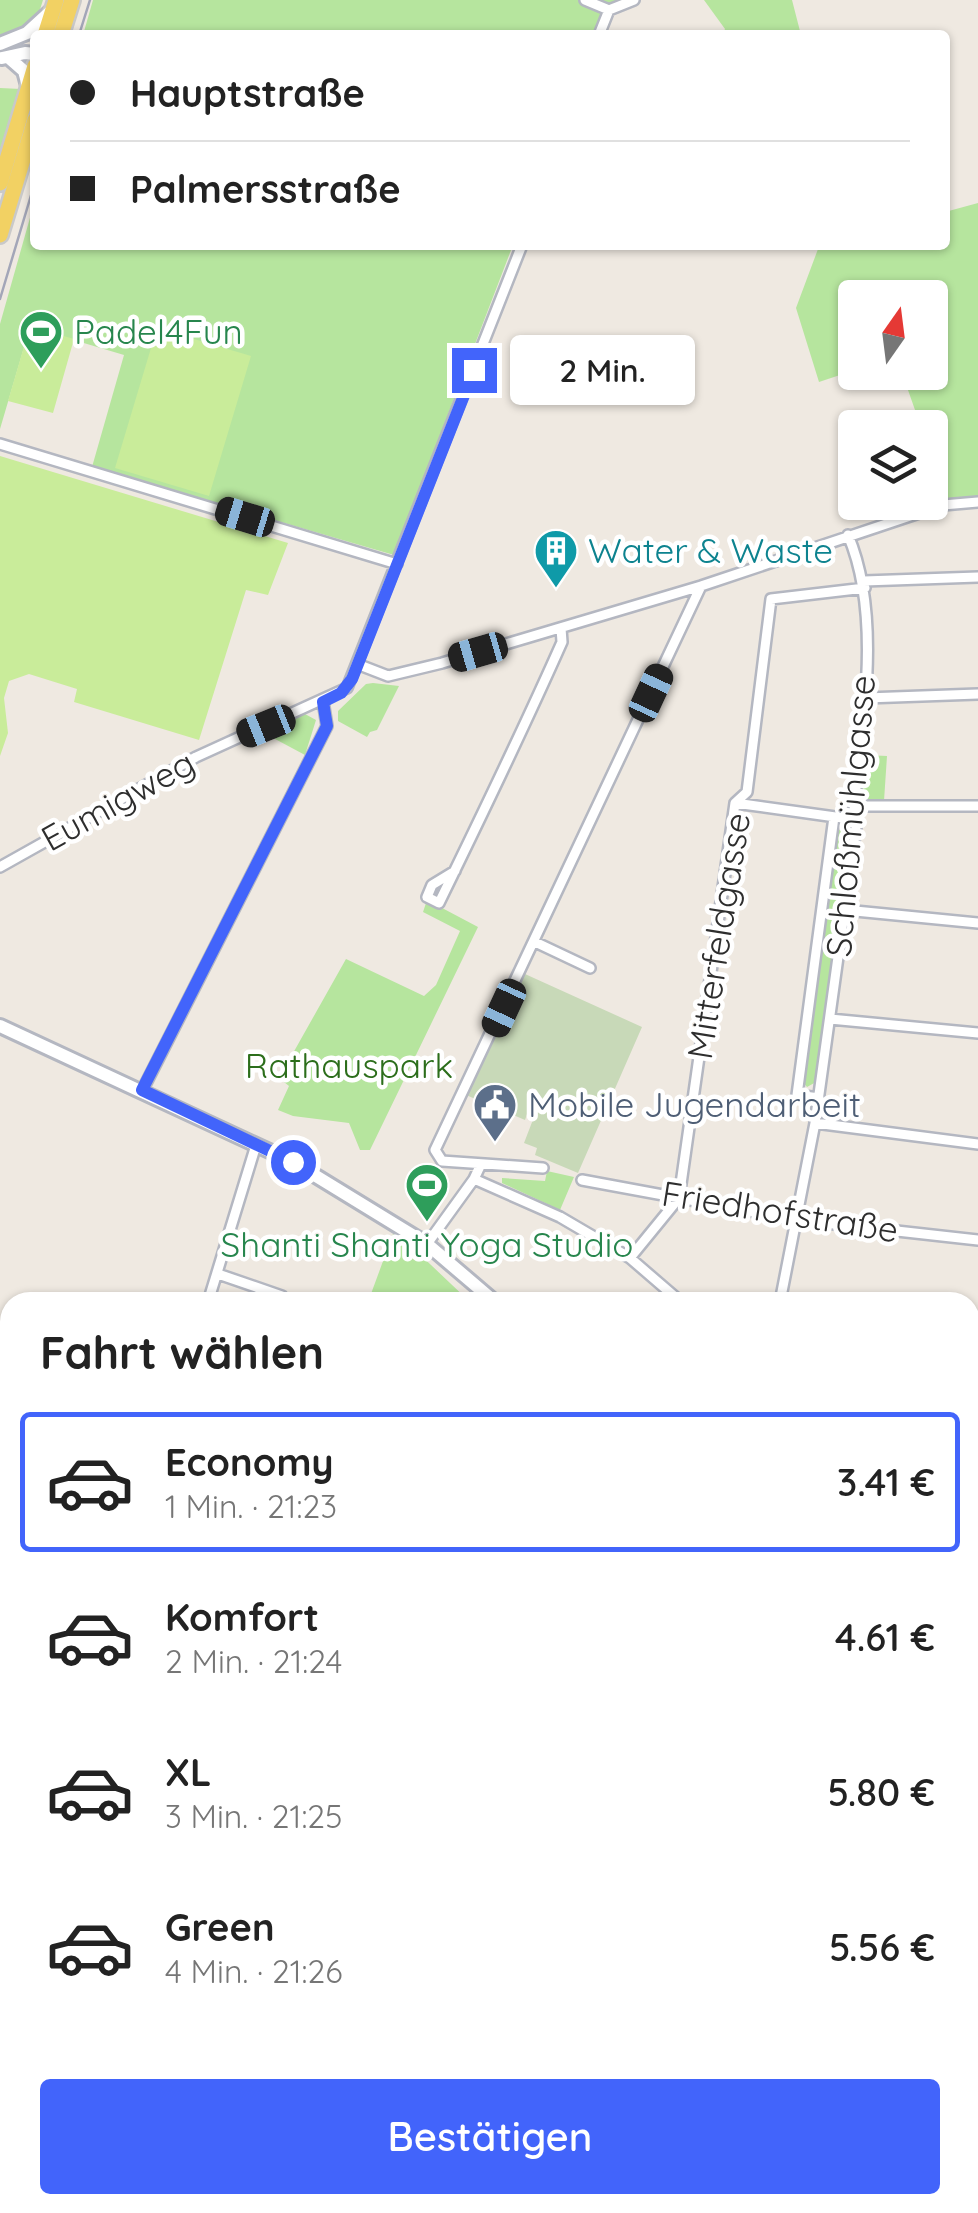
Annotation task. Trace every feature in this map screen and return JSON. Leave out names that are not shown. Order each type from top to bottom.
[{"type":"main road","points":[[63,30],[72,0]]},
{"type":"main road","points":[[47,30],[55,3]]},
{"type":"main road","points":[[0,182],[30,80]]},
{"type":"main road","points":[[0,235],[30,136]]},
{"type":"street","points":[[585,0],[609,10],[634,0]]},
{"type":"street","points":[[31,30],[55,3]]},
{"type":"street","points":[[602,30],[609,10]]},
{"type":"street","points":[[2,53],[30,31]]},
{"type":"street","points":[[15,39],[30,42]]},
{"type":"street","points":[[2,53],[30,54]]},
{"type":"street","points":[[2,53],[24,71],[28,86]]},
{"type":"street","name":"Eumigweg","points":[[0,867],[196,757],[347,688],[520,250]]},
{"type":"street","points":[[0,444],[397,564]]},
{"type":"street","points":[[357,664],[388,676],[701,586],[943,505],[978,502]]},
{"type":"street","name":"Schloßmühlgasse","points":[[782,1292],[816,1123],[857,820],[854,806],[866,698],[864,585],[848,535]]},
{"type":"street","points":[[864,585],[978,578]]},
{"type":"street","name":"Mitterfeldgasse","points":[[678,1198],[735,803],[747,792],[771,599],[864,585]]},
{"type":"street","points":[[543,1168],[442,1161],[435,1150],[701,586]]},
{"type":"street","points":[[455,871],[562,642],[561,628]]},
{"type":"street","points":[[866,698],[978,694]]},
{"type":"street","points":[[142,1090],[327,726],[323,702]]},
{"type":"street","points":[[735,803],[857,820]]},
{"type":"street","points":[[854,806],[978,806]]},
{"type":"street","name":"Schloßmühlgasse","points":[[819,1098],[797,1095],[834,817]]},
{"type":"street","points":[[844,910],[978,923]]},
{"type":"street","points":[[535,942],[590,968]]},
{"type":"street","points":[[830,1019],[978,1033]]},
{"type":"street","points":[[0,1026],[142,1090],[338,1188],[428,1244],[484,1292]]},
{"type":"street","points":[[816,1123],[978,1144]]},
{"type":"street","points":[[212,1292],[256,1145]]},
{"type":"street","points":[[428,1244],[474,1179],[480,1164]]},
{"type":"street","points":[[474,1179],[560,1217],[630,1258],[669,1292]]},
{"type":"street","name":"Friedhofstraße","points":[[582,1180],[798,1220],[978,1240]]},
{"type":"street","points":[[630,1258],[678,1198]]},
{"type":"street","points":[[218,1274],[270,1292]]},
{"type":"green space","points":[[0,0],[43,0],[37,19],[0,37]]},
{"type":"green space","points":[[93,0],[620,0],[605,6],[595,30],[84,30]]},
{"type":"green space","points":[[704,0],[792,0],[800,30],[724,30]]},
{"type":"green space","points":[[0,88],[21,89],[0,159]]},
{"type":"green space","points":[[978,203],[978,499],[948,501],[948,410],[915,410],[908,390],[948,390],[948,280],[838,280],[838,376],[819,382],[796,308],[818,250],[950,250],[950,211]]},
{"type":"green space","points":[[30,218],[30,250],[511,250],[394,555],[92,467],[124,355],[30,327],[0,429],[0,324]]},
{"type":"green space","name":"Padel4Fun","points":[[30,326],[74,339],[53,413],[8,401]]},
{"type":"green space","points":[[157,328],[251,356],[209,496],[115,468]]},
{"type":"green space","points":[[0,456],[288,543],[268,595],[246,590],[199,740],[74,702],[77,689],[29,674],[9,681],[4,698],[8,733],[0,756]]},
{"type":"green space","points":[[366,684],[399,686],[377,730],[367,737],[338,721],[338,711]]},
{"type":"green space","points":[[305,714],[316,720],[305,755],[262,732]]},
{"type":"green space","points":[[866,755],[887,756],[884,801],[868,801],[863,794]]},
{"type":"green space","points":[[839,830],[848,836],[816,1082],[807,1087],[803,1082]]},
{"type":"green space","name":"Rathauspark","points":[[427,900],[478,927],[370,1150],[360,1150],[349,1123],[293,1116],[278,1110],[289,1086],[279,1078],[346,959],[424,996],[436,985],[460,931],[423,912]]},
{"type":"green space","points":[[525,974],[642,1027],[578,1173],[535,1155],[537,1148],[524,1143],[534,1117],[527,1114],[525,1120],[466,1095]]},
{"type":"green space","points":[[547,1171],[574,1177],[560,1210],[502,1183],[502,1178],[545,1181]]},
{"type":"green space","points":[[393,1234],[459,1292],[372,1292]]},
{"type":"tram line","points":[[81,30],[90,0]]},
{"type":"tram line","points":[[0,299],[30,199]]},
{"type":"place","name":"Padel4Fun","points":[[41,370]]},
{"type":"place","name":"Water & Waste","points":[[556,589]]},
{"type":"place","name":"Mobile Jugendarbeit","points":[[495,1143]]},
{"type":"place","name":"Shanti Shanti Yoga Studio","points":[[427,1223]]},
{"type":"route","points":[[293,1162],[142,1090],[327,726],[323,702],[341,693],[352,679],[474,370]]}]
